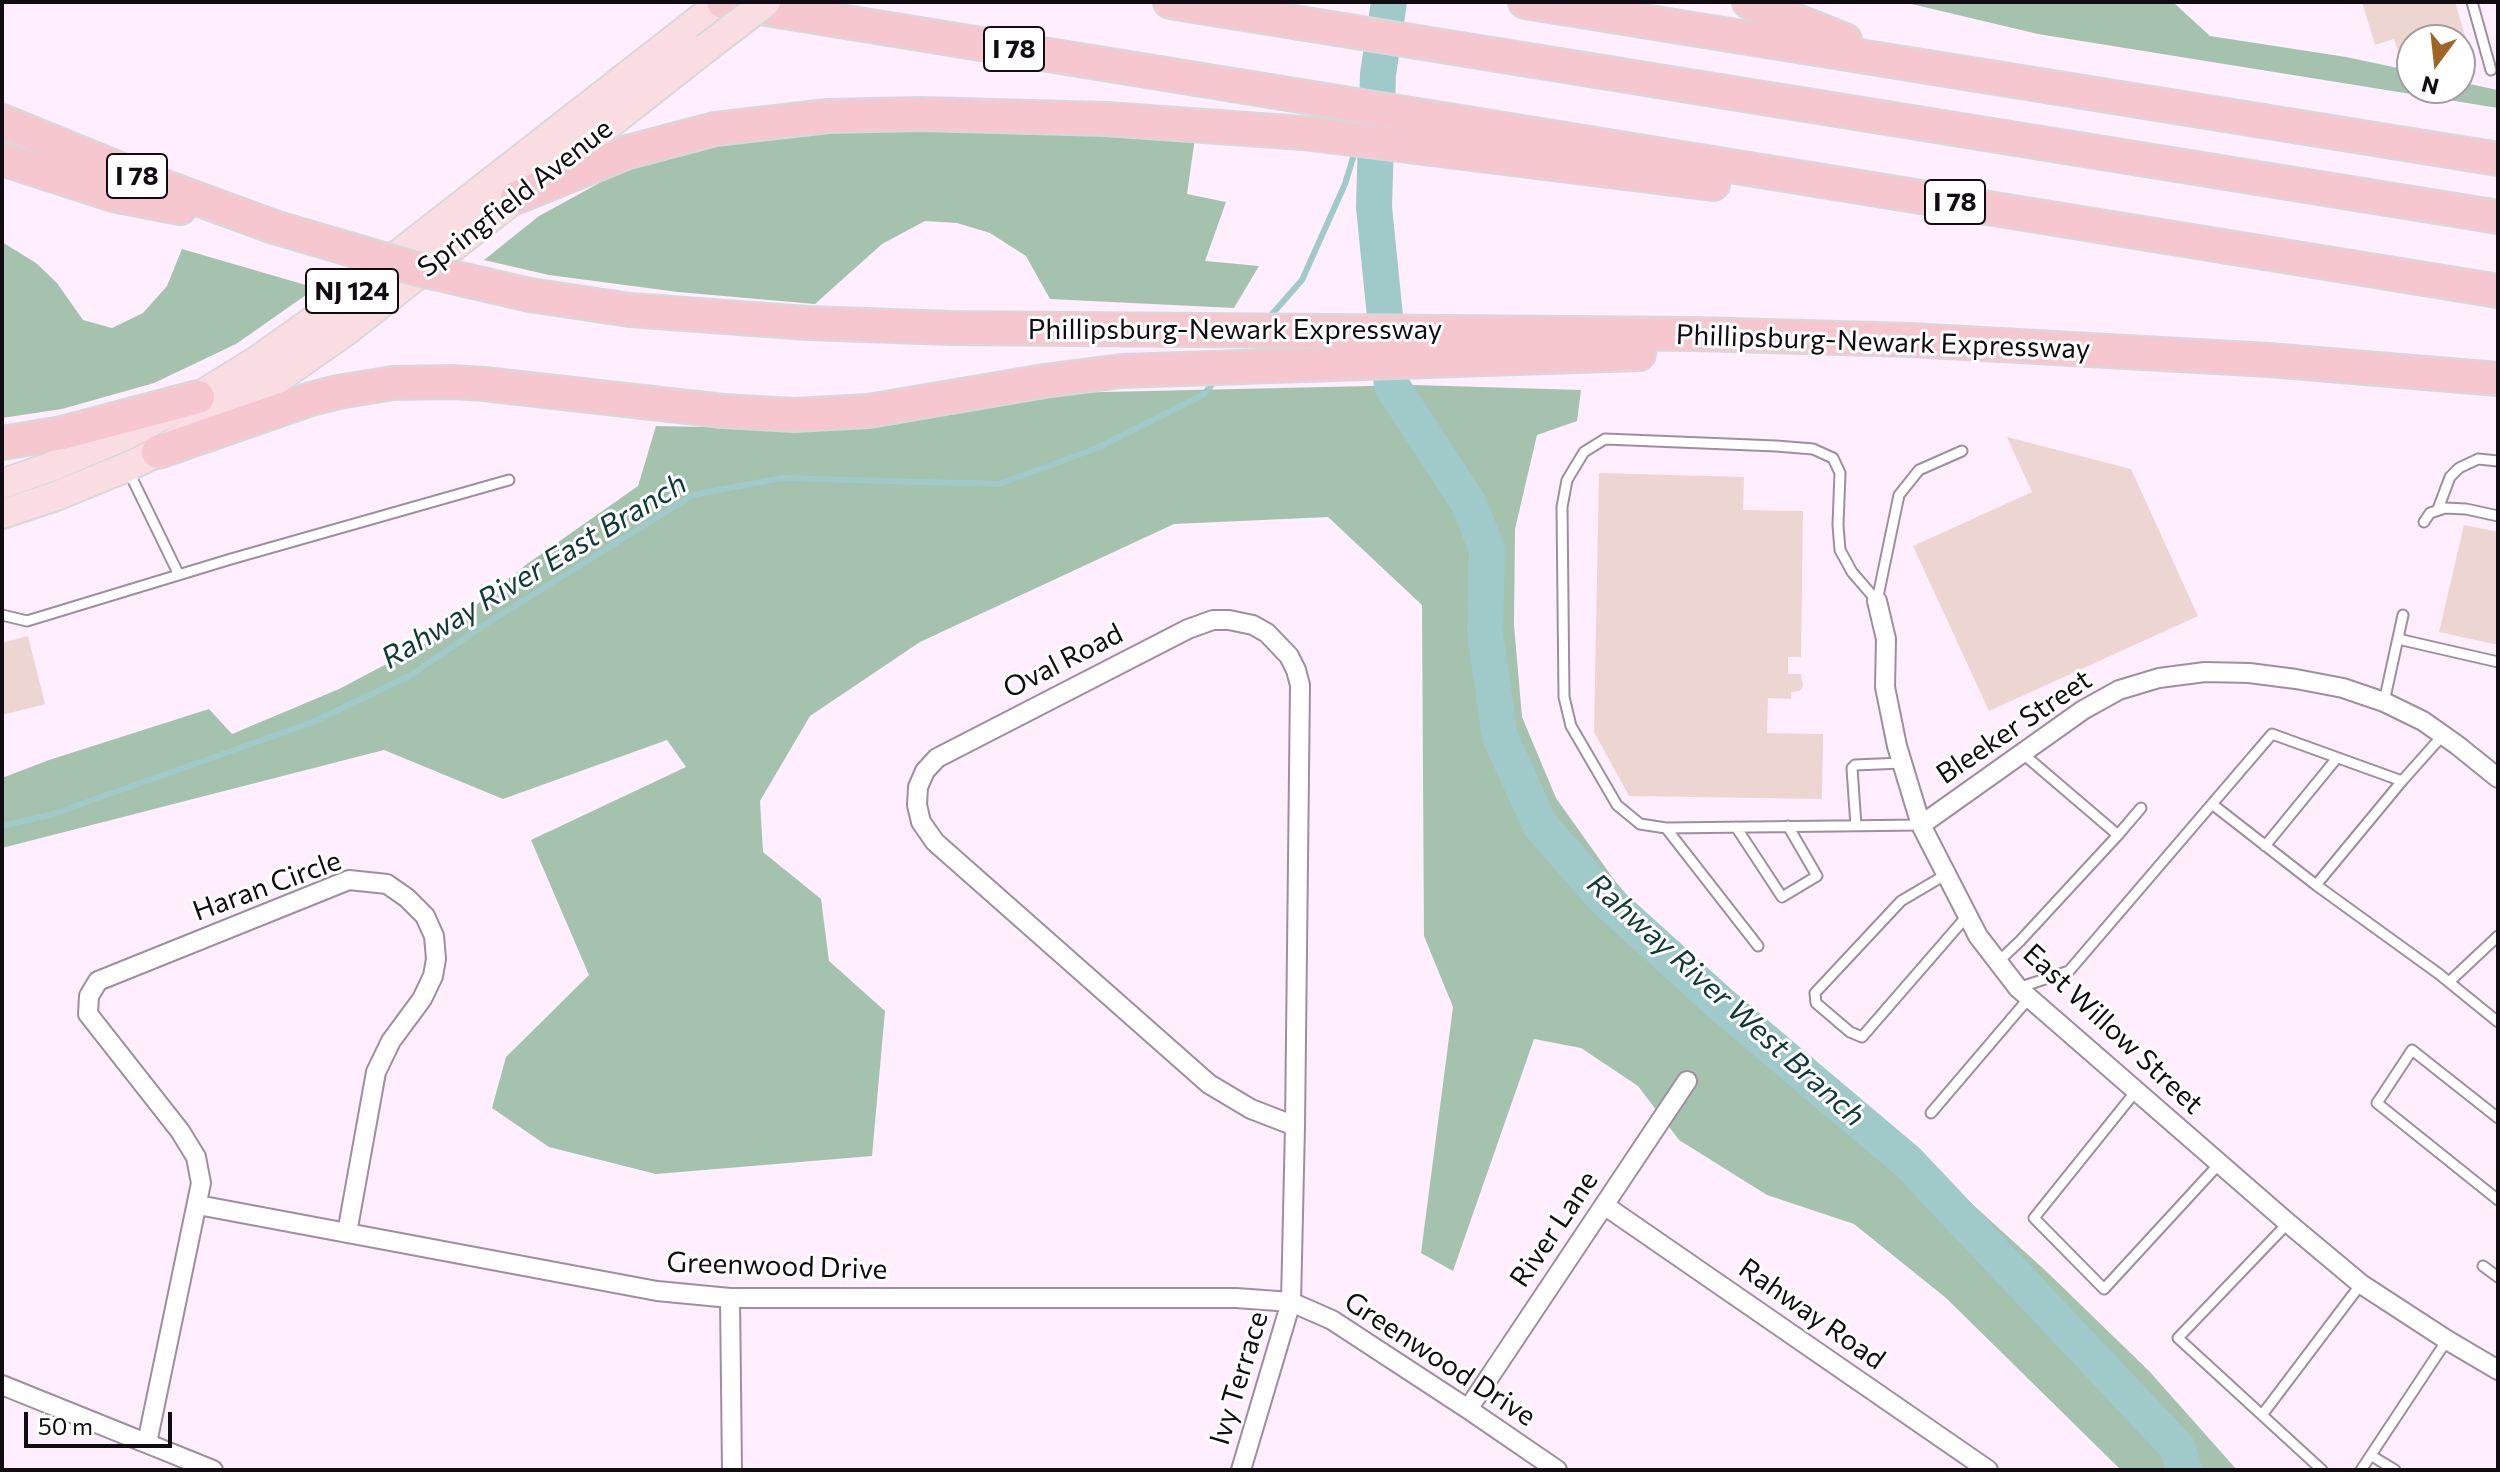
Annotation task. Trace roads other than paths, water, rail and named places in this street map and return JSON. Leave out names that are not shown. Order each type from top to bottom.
[{"type":"highway","name":"I 78","points":[[722,2],[1304,97],[1409,130],[1793,195],[1975,206],[2498,291]]},
{"type":"highway","points":[[1170,2],[2498,217]]},
{"type":"highway","points":[[1525,2],[2498,159]]},
{"type":"highway","points":[[1749,2],[1900,61]]},
{"type":"highway","points":[[517,197],[657,143],[715,129],[787,120],[875,114],[1007,115],[1303,133],[1409,130]]},
{"type":"highway","name":"Phillipsburg-Newark Expressway","points":[[2,121],[149,181],[274,227],[417,269],[530,295],[630,310],[808,323],[1218,331],[1408,346],[1620,355],[1838,338],[1968,342],[2211,356],[2498,379]]},
{"type":"highway","points":[[2,159],[113,195],[274,227]]},
{"type":"highway","points":[[158,452],[311,399],[393,383],[484,384],[723,411],[794,415],[869,411],[1087,375],[1408,346]]},
{"type":"highway","points":[[2,443],[62,433],[198,397]]},
{"type":"main road","name":"Springfield Avenue","points":[[2,484],[93,450],[198,397],[258,360],[317,318],[722,2]]},
{"type":"main road","name":"Springfield Avenue","points":[[2,514],[127,467],[158,452],[226,413],[315,354],[766,2]]},
{"type":"street","name":"East Willow Street","points":[[1877,601],[1886,639],[1885,687],[1902,763],[1921,825],[1978,936],[1998,962],[2024,993],[2361,1284],[2498,1370]]},
{"type":"street","name":"Oval Road","points":[[1291,1302],[1295,1126],[1300,685],[1296,670],[1279,643],[1253,625],[1229,620],[1198,624],[937,758],[925,771],[918,787],[917,805],[921,822],[935,842],[1209,1084],[1251,1109],[1295,1126]]},
{"type":"street","name":"Bleeker Street","points":[[1921,825],[2083,710],[2119,690],[2159,678],[2205,672],[2296,679],[2343,688],[2384,702],[2423,721],[2498,778]]},
{"type":"street","name":"Haran Circle","points":[[198,1205],[201,1183],[196,1157],[180,1131],[88,1014],[89,996],[98,981],[349,880],[387,884],[425,916],[434,936],[436,959],[433,976],[422,999],[391,1041],[376,1072],[347,1233]]},
{"type":"street","name":"River Lane","points":[[1468,1409],[1687,1081]]},
{"type":"street","name":"Greenwood Drive","points":[[198,1205],[657,1291],[730,1298],[1236,1298],[1291,1302],[1332,1320],[1557,1470]]},
{"type":"street","points":[[147,1443],[198,1205]]},
{"type":"street","name":"Rahway Road","points":[[1604,1205],[1988,1470]]},
{"type":"street","points":[[730,1298],[732,1470]]},
{"type":"street","name":"Ivy Terrace","points":[[1241,1470],[1291,1302]]},
{"type":"street","points":[[2,1385],[213,1470]]},
{"type":"lane","points":[[2472,2],[2491,70]]},
{"type":"lane","points":[[1877,601],[1852,572],[1840,550],[1840,473],[1833,458],[1813,449],[1605,439],[1584,452],[1567,480],[1562,507],[1564,697],[1571,726],[1617,805],[1640,824],[1666,828],[1921,825]]},
{"type":"lane","points":[[1877,601],[1899,495],[1919,470],[1962,451]]},
{"type":"lane","points":[[2438,509],[2450,477],[2459,468],[2478,459],[2498,461]]},
{"type":"lane","points":[[127,467],[179,575]]},
{"type":"lane","points":[[2,615],[27,621],[509,480]]},
{"type":"lane","points":[[2424,522],[2430,513],[2438,509],[2456,507],[2498,516]]},
{"type":"lane","points":[[2384,702],[2403,615]]},
{"type":"lane","points":[[2398,639],[2498,662]]},
{"type":"lane","points":[[1931,1113],[2024,993],[2069,971],[2272,734],[2402,781]]},
{"type":"lane","points":[[2316,885],[2443,735]]},
{"type":"lane","points":[[2022,753],[2118,835]]},
{"type":"lane","points":[[2265,846],[2337,758]]},
{"type":"lane","points":[[1856,826],[1852,768],[1855,765],[1902,763]]},
{"type":"lane","points":[[2212,804],[2498,1022]]},
{"type":"lane","points":[[1998,962],[2141,808]]},
{"type":"lane","points":[[1736,827],[1782,897],[1817,876],[1788,826]]},
{"type":"lane","points":[[1666,828],[1758,946]]},
{"type":"lane","points":[[1945,875],[1901,901],[1815,993],[1816,1003],[1850,1032],[1862,1037],[1967,916]]},
{"type":"lane","points":[[2449,982],[2498,936]]},
{"type":"lane","points":[[2498,1118],[2412,1050],[2377,1103],[2498,1200]]},
{"type":"lane","points":[[2136,1091],[2034,1218],[2104,1289],[2219,1164]]},
{"type":"lane","points":[[2288,1223],[2178,1338],[2322,1470]]},
{"type":"lane","points":[[2483,1266],[2498,1277]]},
{"type":"lane","points":[[2262,1415],[2361,1284]]},
{"type":"lane","points":[[2361,1470],[2447,1340]]},
{"type":"lane","points":[[2372,1456],[2395,1470]]},
{"type":"waterway","name":"Rahway River West Branch","points":[[1389,2],[1378,74],[1374,207],[1392,386],[1468,502],[1487,549],[1485,632],[1500,737],[1540,825],[1606,900],[1722,1005],[1908,1162],[2178,1448],[2184,1470]]},
{"type":"waterway","name":"Rahway River East Branch","points":[[1371,99],[1378,74]]},
{"type":"waterway","name":"Rahway River East Branch","points":[[1266,321],[1302,280],[1345,184],[1356,148]]},
{"type":"waterway","name":"Rahway River East Branch","points":[[2,826],[53,814],[313,722],[411,675],[484,625],[693,495],[782,478],[999,484],[1097,448],[1203,395],[1215,381]]}]
